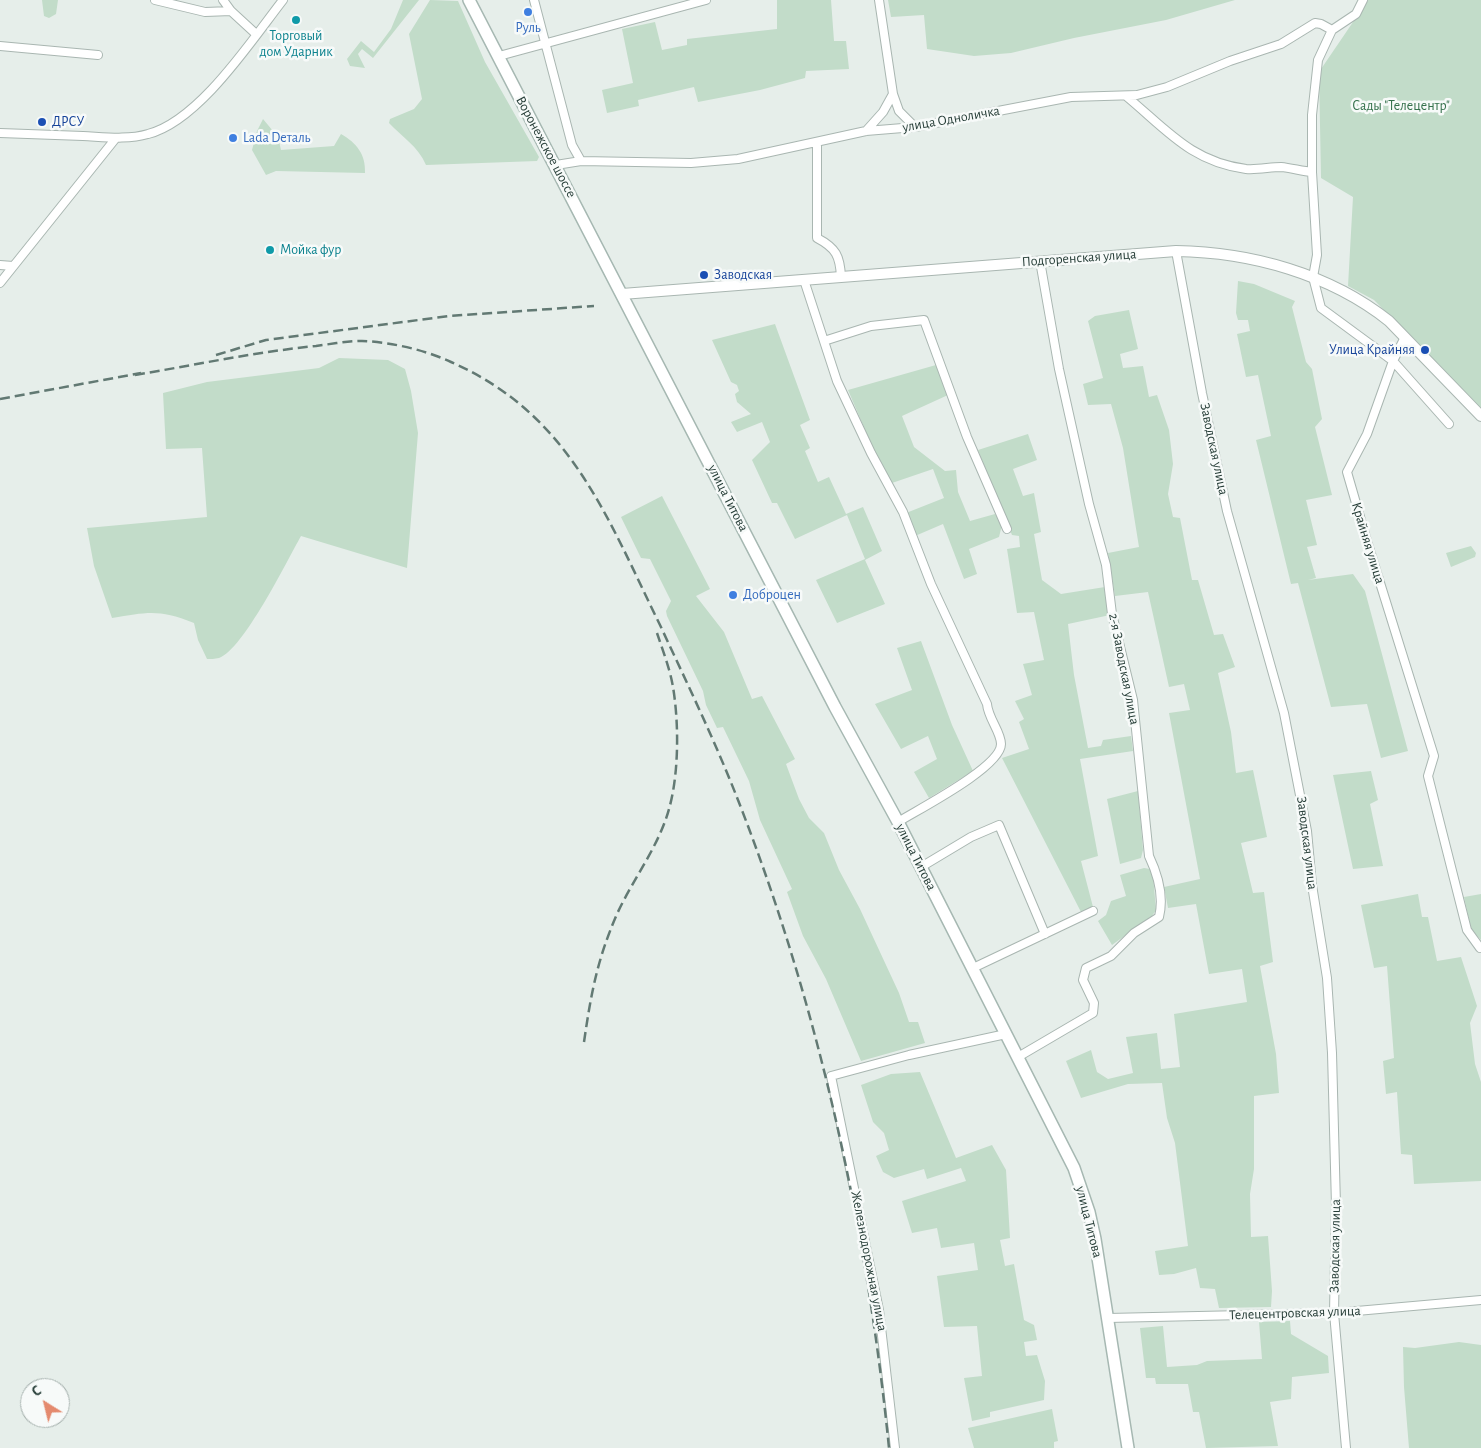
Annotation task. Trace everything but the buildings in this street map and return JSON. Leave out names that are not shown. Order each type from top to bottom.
[{"type":"main road","name":"Воронежское шоссе","points":[[469,0],[622,294]]},
{"type":"main road","name":"улица Титова","points":[[622,294],[835,707],[898,822],[1077,1177],[1095,1239],[1128,1448]]},
{"type":"street","points":[[155,0],[205,12],[231,11]]},
{"type":"street","points":[[223,0],[231,11],[256,34]]},
{"type":"street","points":[[0,133],[116,138],[148,134],[182,117],[235,63],[283,0]]},
{"type":"street","points":[[534,0],[572,145],[581,161]]},
{"type":"street","points":[[669,0],[672,9]]},
{"type":"street","points":[[498,56],[706,0]]},
{"type":"street","points":[[879,0],[893,94],[900,111],[915,127]]},
{"type":"street","points":[[1363,0],[1356,14],[1332,30],[1318,60],[1312,116],[1312,172],[1317,255],[1313,277],[1321,308],[1393,361],[1449,424]]},
{"type":"street","name":"улица Одноличка","points":[[556,165],[581,161],[691,163],[738,159],[866,131],[915,127],[1071,97],[1126,96],[1167,87],[1230,61],[1281,44],[1315,24],[1321,24],[1332,30]]},
{"type":"street","points":[[0,46],[98,55]]},
{"type":"street","points":[[866,131],[882,112],[893,94]]},
{"type":"street","points":[[1126,96],[1188,149],[1203,156],[1226,165],[1248,169],[1282,167],[1312,172]]},
{"type":"street","points":[[0,283],[116,138]]},
{"type":"street","points":[[817,143],[817,238],[827,243],[840,258],[841,277]]},
{"type":"street","name":"Подгоренская улица","points":[[622,294],[1176,251],[1210,251],[1238,255],[1313,277],[1376,311],[1405,337],[1481,416]]},
{"type":"street","name":"Заводская улица","points":[[1176,251],[1202,393],[1227,511],[1284,713],[1306,823],[1312,885],[1327,978],[1332,1053],[1336,1206],[1334,1313],[1346,1448]]},
{"type":"street","name":"2-я Заводская улица","points":[[1018,1057],[1093,1013],[1094,1003],[1083,980],[1086,968],[1111,956],[1134,933],[1159,917],[1162,905],[1156,870],[1149,856],[1132,700],[1112,614],[1106,565],[1089,504],[1060,377],[1040,261]]},
{"type":"street","points":[[0,265],[13,266]]},
{"type":"street","points":[[804,280],[837,381],[871,453],[903,512],[931,584],[987,704],[988,714],[1002,742],[1000,752],[992,762],[974,776],[898,822]]},
{"type":"street","points":[[824,341],[871,326],[924,320],[966,437],[989,484],[1007,529]]},
{"type":"street","name":"Крайняя улица","points":[[1405,337],[1393,361],[1367,434],[1347,472],[1366,541],[1434,754],[1428,776],[1467,930],[1480,948]]},
{"type":"street","points":[[920,867],[971,837],[999,825],[1045,934]]},
{"type":"street","points":[[973,968],[1093,911]]},
{"type":"street","name":"Железнодорожная улица","points":[[896,1448],[879,1310],[831,1076],[908,1055],[1006,1034]]},
{"type":"street","name":"Телецентровская улица","points":[[1108,1318],[1334,1313],[1481,1300]]},
{"type":"green space","points":[[42,0],[58,0],[56,14],[49,18],[44,16]]},
{"type":"green space","points":[[403,0],[419,0],[373,58],[362,49],[358,54],[365,68],[350,66],[347,59],[361,41],[374,52],[391,29]]},
{"type":"green space","points":[[430,0],[458,1],[485,62],[539,157],[537,161],[426,165],[414,147],[389,123],[390,119],[414,109],[422,99],[409,34]]},
{"type":"green space","points":[[777,0],[831,0],[834,41],[846,41],[849,69],[806,71],[805,78],[760,90],[698,102],[694,87],[638,100],[639,106],[607,113],[602,90],[633,83],[622,29],[655,22],[662,50],[687,45],[687,39],[777,29]]},
{"type":"green space","points":[[888,0],[1235,0],[1166,20],[1074,38],[1011,53],[974,56],[927,49],[924,15],[891,17]]},
{"type":"green space","name":"Сады \"Телецентр\"","points":[[1368,0],[1481,0],[1481,409],[1374,300],[1348,286],[1353,197],[1321,178],[1319,72]]},
{"type":"green space","points":[[263,119],[278,137],[281,150],[334,146],[341,134],[352,141],[359,150],[364,161],[365,173],[276,171],[266,175],[252,150],[257,131]]},
{"type":"green space","points":[[1238,281],[1254,284],[1295,301],[1292,307],[1306,362],[1312,369],[1322,419],[1315,427],[1332,495],[1306,500],[1317,545],[1307,547],[1316,578],[1308,580],[1353,574],[1365,591],[1408,751],[1381,758],[1367,704],[1331,707],[1298,583],[1291,584],[1256,440],[1271,436],[1258,375],[1246,377],[1237,334],[1250,331],[1248,320],[1238,320],[1236,313]]},
{"type":"green space","points":[[1129,310],[1138,349],[1120,354],[1123,368],[1143,366],[1149,397],[1157,395],[1169,430],[1173,464],[1168,494],[1173,517],[1180,518],[1192,580],[1198,580],[1214,635],[1223,634],[1235,667],[1218,673],[1231,732],[1236,773],[1253,770],[1267,837],[1241,843],[1253,893],[1264,892],[1273,962],[1260,966],[1276,1054],[1279,1093],[1254,1096],[1254,1169],[1250,1194],[1251,1237],[1268,1236],[1272,1291],[1271,1307],[1219,1308],[1215,1289],[1200,1288],[1196,1268],[1174,1274],[1159,1275],[1155,1251],[1188,1246],[1175,1143],[1167,1118],[1162,1083],[1128,1084],[1081,1098],[1066,1061],[1091,1050],[1097,1072],[1108,1079],[1133,1073],[1126,1037],[1157,1033],[1161,1069],[1180,1067],[1174,1014],[1247,1002],[1242,969],[1209,974],[1196,904],[1168,908],[1164,887],[1200,879],[1169,713],[1190,710],[1184,684],[1169,687],[1148,592],[1115,596],[1108,553],[1139,547],[1123,448],[1111,404],[1088,405],[1083,384],[1103,378],[1088,321],[1095,316]]},
{"type":"green space","points":[[775,324],[810,420],[800,425],[810,448],[805,451],[818,482],[829,477],[846,514],[863,507],[882,551],[865,560],[885,604],[837,623],[816,580],[865,559],[847,515],[795,539],[777,503],[772,503],[752,460],[770,442],[762,422],[737,432],[731,422],[751,414],[737,402],[735,394],[739,391],[737,385],[731,382],[712,340]]},
{"type":"green space","points":[[339,358],[388,360],[405,369],[411,391],[418,433],[407,568],[301,536],[252,622],[229,651],[219,658],[207,659],[198,640],[194,623],[171,615],[153,613],[112,618],[94,566],[87,528],[207,517],[202,448],[166,449],[163,393],[207,382],[319,368]]},
{"type":"green space","points":[[936,365],[948,395],[902,416],[914,447],[945,471],[956,470],[958,492],[970,521],[995,514],[1002,525],[999,537],[969,549],[977,574],[964,579],[943,524],[915,536],[906,513],[944,498],[933,469],[892,483],[878,460],[848,390]]},
{"type":"green space","points":[[1028,434],[1037,460],[1013,469],[1023,496],[1034,493],[1041,532],[1034,534],[1042,580],[1061,594],[1105,587],[1110,615],[1068,624],[1074,675],[1088,748],[1101,746],[1103,740],[1131,736],[1133,751],[1080,759],[1098,856],[1081,861],[1093,907],[1081,912],[1002,758],[1029,749],[1019,722],[1024,719],[1015,701],[1032,695],[1023,664],[1044,660],[1034,612],[1017,613],[1007,549],[1020,547],[1019,536],[1012,535],[978,450]]},
{"type":"green space","points":[[662,496],[710,589],[696,596],[724,632],[752,699],[762,696],[795,759],[786,764],[799,799],[809,818],[824,833],[839,870],[860,909],[899,993],[909,1022],[918,1022],[925,1043],[861,1061],[826,979],[803,936],[787,892],[792,889],[760,820],[749,781],[723,727],[717,728],[706,705],[703,691],[667,616],[666,611],[671,601],[650,559],[641,558],[621,517]]},
{"type":"green space","points":[[1471,546],[1476,553],[1475,557],[1451,567],[1446,553]]},
{"type":"green space","points":[[921,641],[952,725],[973,771],[929,798],[914,772],[937,759],[928,736],[901,749],[875,704],[912,690],[897,648]]},
{"type":"green space","points":[[1371,771],[1378,800],[1370,804],[1383,866],[1353,869],[1333,775]]},
{"type":"green space","points":[[1138,791],[1143,850],[1141,858],[1120,864],[1107,799]]},
{"type":"green space","points":[[1144,868],[1150,869],[1153,875],[1156,910],[1152,916],[1112,945],[1098,921],[1106,915],[1111,901],[1126,896],[1120,875]]},
{"type":"green space","points":[[1418,894],[1422,917],[1428,917],[1437,961],[1461,957],[1477,1006],[1470,1023],[1475,1064],[1481,1082],[1481,1181],[1414,1184],[1412,1155],[1401,1154],[1397,1092],[1386,1094],[1383,1061],[1394,1058],[1387,966],[1374,968],[1361,905]]},
{"type":"green space","points":[[1481,894],[1481,940],[1471,929],[1464,897]]},
{"type":"green space","points":[[920,1072],[956,1158],[992,1145],[1006,1170],[1010,1238],[1000,1240],[1005,1266],[1014,1264],[1024,1320],[1034,1325],[1037,1340],[1024,1342],[1026,1356],[1037,1355],[1045,1381],[1044,1400],[990,1412],[990,1417],[972,1421],[964,1378],[982,1376],[977,1326],[944,1327],[937,1276],[978,1270],[974,1243],[941,1248],[937,1228],[912,1233],[902,1201],[966,1181],[961,1168],[927,1179],[924,1169],[894,1178],[883,1172],[876,1156],[889,1150],[884,1133],[873,1122],[861,1085],[891,1074]]},
{"type":"green space","points":[[1290,1321],[1291,1334],[1328,1356],[1329,1373],[1292,1377],[1291,1399],[1270,1402],[1278,1446],[1206,1448],[1199,1412],[1193,1412],[1188,1384],[1156,1384],[1155,1378],[1146,1378],[1140,1328],[1163,1326],[1167,1367],[1197,1365],[1207,1361],[1262,1359],[1259,1322]]},
{"type":"green space","points":[[1459,1342],[1481,1345],[1481,1448],[1409,1448],[1403,1347],[1415,1348]]},
{"type":"green space","points":[[1052,1409],[1058,1441],[1054,1442],[1054,1448],[974,1448],[968,1428]]},
{"type":"railway","points":[[216,355],[266,340],[449,316],[594,306]]},
{"type":"railway","points":[[135,375],[248,355],[345,342],[362,341],[408,347],[451,362],[492,384],[526,410],[555,440],[580,472],[622,546],[710,734],[738,800],[767,878],[793,958],[816,1038],[836,1119],[853,1201],[880,1365],[889,1448]]},
{"type":"railway","points":[[0,399],[141,373]]},
{"type":"railway","points":[[584,1042],[592,993],[604,947],[623,901],[665,823],[675,780],[677,748],[675,701],[670,674],[657,633]]},
{"type":"place","name":"Руль","points":[[528,12]]},
{"type":"place","name":"Торговый дом Ударник","points":[[296,20]]},
{"type":"place","name":"ДРСУ","points":[[42,122]]},
{"type":"place","name":"Lada Dеталь","points":[[233,138]]},
{"type":"place","name":"Мойка фур","points":[[270,250]]},
{"type":"place","name":"Заводская","points":[[704,275]]},
{"type":"place","name":"Улица Крайняя","points":[[1425,350]]},
{"type":"place","name":"Доброцен","points":[[733,595]]}]
